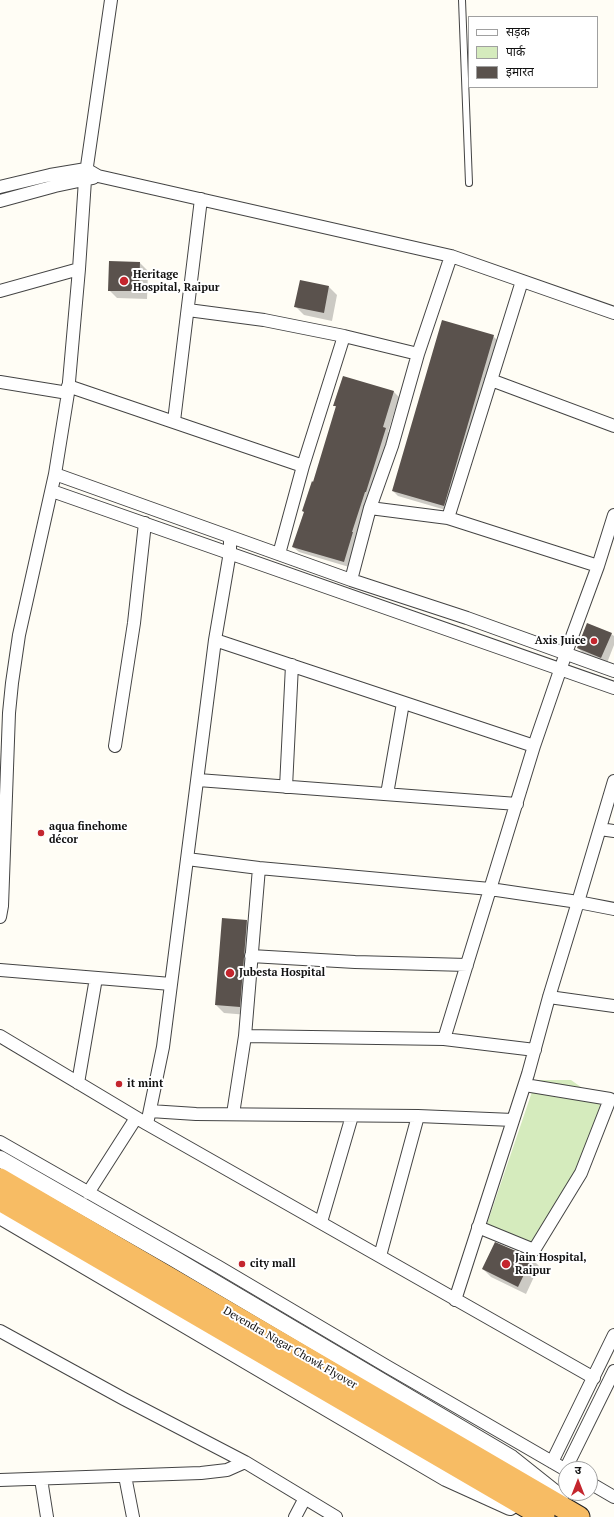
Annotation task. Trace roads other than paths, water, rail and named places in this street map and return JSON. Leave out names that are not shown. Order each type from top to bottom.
[{"type":"highway","name":"Devendra Nagar Chowk Flyover","points":[[0,1179],[489,1475],[544,1517]]},
{"type":"highway","name":"Devendra Nagar Chowk Flyover","points":[[0,1200],[489,1475],[579,1517]]},
{"type":"street","points":[[0,917],[2,906],[4,749],[19,635],[52,491],[68,390],[86,174],[111,0]]},
{"type":"street","points":[[0,187],[50,174],[86,174],[98,176],[451,256],[614,313]]},
{"type":"street","points":[[0,201],[55,186],[86,174]]},
{"type":"street","points":[[174,421],[201,199]]},
{"type":"street","points":[[351,580],[370,508],[392,446],[418,354],[451,256]]},
{"type":"street","points":[[0,291],[79,269]]},
{"type":"street","points":[[448,518],[522,281]]},
{"type":"street","points":[[188,310],[264,320],[344,336],[418,354]]},
{"type":"street","points":[[279,554],[303,466],[344,336]]},
{"type":"street","points":[[491,380],[614,426]]},
{"type":"street","points":[[0,382],[68,390],[174,421],[303,466]]},
{"type":"street","points":[[55,474],[351,580],[566,653],[614,671]]},
{"type":"street","points":[[52,491],[230,552],[614,688]]},
{"type":"street","points":[[370,508],[448,518],[598,566]]},
{"type":"street","points":[[444,1039],[534,746],[598,566],[614,515]]},
{"type":"street","points":[[115,746],[134,623],[146,523]]},
{"type":"street","points":[[88,1192],[150,1111],[163,1047],[215,640],[230,552],[230,537]]},
{"type":"street","points":[[215,640],[534,746]]},
{"type":"street","points":[[286,787],[292,665]]},
{"type":"street","points":[[387,794],[403,703]]},
{"type":"street","points":[[198,780],[517,804]]},
{"type":"street","points":[[455,1300],[525,1085],[549,997],[614,781]]},
{"type":"street","points":[[600,829],[614,831]]},
{"type":"street","points":[[187,859],[259,868],[490,889],[614,909]]},
{"type":"street","points":[[233,1114],[245,1036],[259,868]]},
{"type":"street","points":[[251,956],[355,962],[467,965]]},
{"type":"street","points":[[0,970],[171,984]]},
{"type":"street","points":[[78,1083],[96,978]]},
{"type":"street","points":[[549,997],[614,1006]]},
{"type":"street","points":[[0,1036],[141,1121],[322,1222],[455,1300],[594,1378]]},
{"type":"street","points":[[245,1036],[444,1039],[535,1050]]},
{"type":"street","points":[[478,1227],[534,1250],[581,1173],[610,1099],[525,1085]]},
{"type":"street","points":[[150,1111],[196,1114],[418,1116],[513,1120]]},
{"type":"street","points":[[322,1222],[352,1116]]},
{"type":"street","points":[[380,1256],[418,1116]]},
{"type":"street","points":[[0,1142],[219,1267],[558,1465]]},
{"type":"street","points":[[0,1160],[173,1258],[511,1458],[585,1517]]},
{"type":"street","points":[[0,1216],[446,1478],[532,1517]]},
{"type":"street","points":[[0,1331],[124,1399],[245,1462],[336,1517]]},
{"type":"street","points":[[552,1462],[614,1335]]},
{"type":"street","points":[[570,1461],[614,1371]]},
{"type":"street","points":[[0,1480],[201,1473],[227,1470],[245,1462]]},
{"type":"street","points":[[125,1476],[133,1517]]},
{"type":"street","points":[[41,1479],[47,1517]]},
{"type":"street","points":[[598,1488],[614,1497]]},
{"type":"street","points":[[295,1517],[305,1498]]},
{"type":"lane","points":[[462,0],[469,183]]},
{"type":"place","name":"Heritage Hospital, Raipur","points":[[124,281]]},
{"type":"place","name":"Axis Juice","points":[[594,641]]},
{"type":"place","name":"aqua finehome décor","points":[[41,833]]},
{"type":"place","name":"Jubesta Hospital","points":[[230,973]]},
{"type":"place","name":"it mint","points":[[119,1084]]},
{"type":"place","name":"city mall","points":[[242,1264]]},
{"type":"place","name":"Jain Hospital, Raipur","points":[[506,1264]]}]
